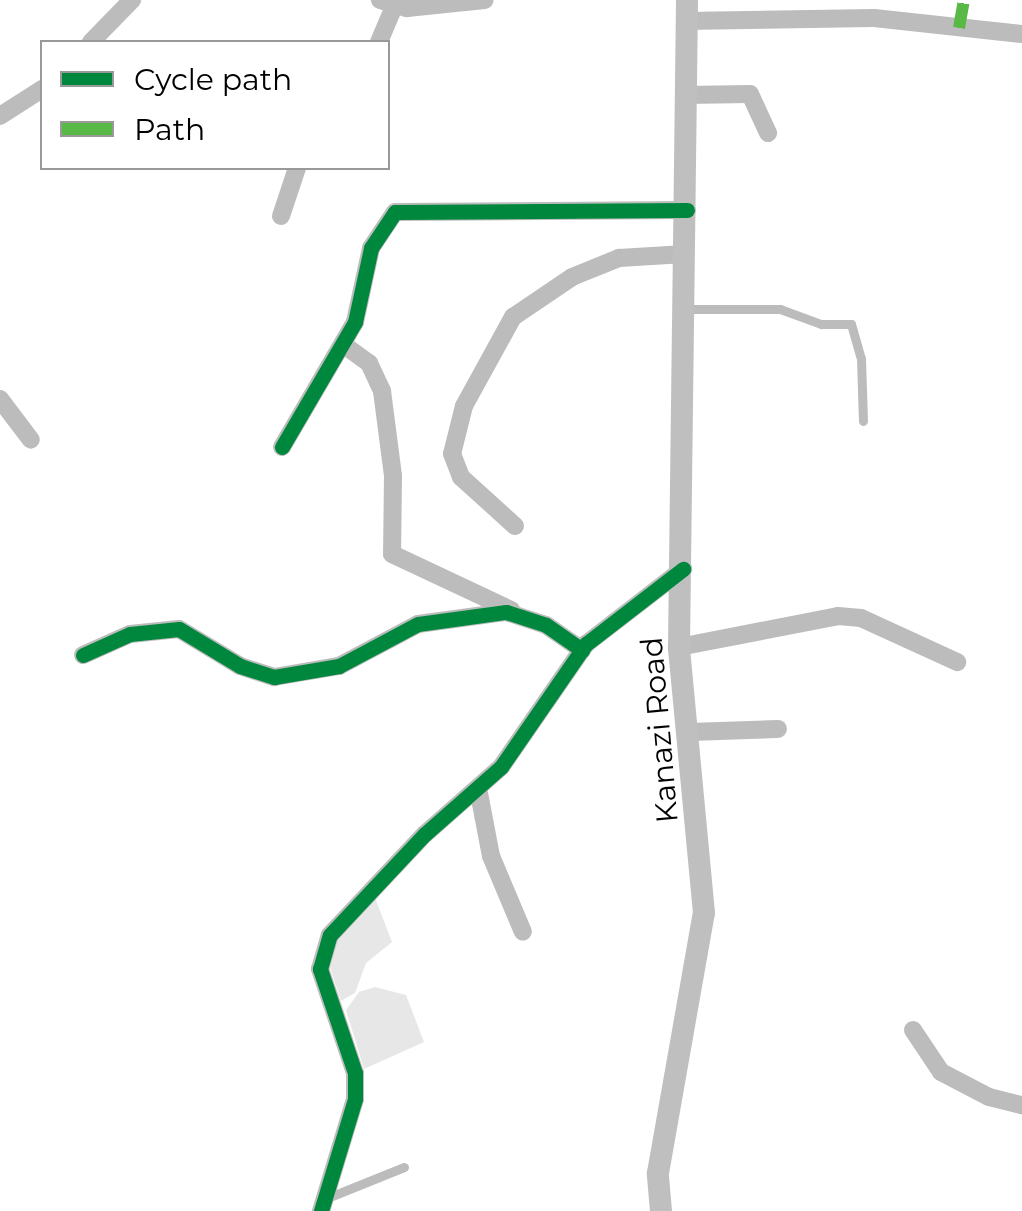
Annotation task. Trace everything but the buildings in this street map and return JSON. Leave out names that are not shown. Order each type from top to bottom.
[{"type":"main road","name":"Kanazi Road","points":[[661,1211],[658,1173],[704,913],[690,732],[678,647],[683,569],[680,309],[686,210],[686,10]]},
{"type":"street","points":[[93,40],[132,0]]},
{"type":"street","points":[[380,40],[401,4],[485,0]]},
{"type":"street","points":[[686,10],[874,18],[1022,34]]},
{"type":"street","points":[[0,116],[40,90]]},
{"type":"street","points":[[685,95],[750,94],[768,133]]},
{"type":"street","points":[[281,216],[295,170]]},
{"type":"street","points":[[282,447],[344,344],[371,248],[396,212],[686,210]]},
{"type":"street","points":[[515,526],[461,477],[452,454],[464,406],[513,317],[572,277],[619,258],[685,254]]},
{"type":"street","points":[[344,344],[369,362],[382,391],[392,462],[392,554],[516,613],[582,650]]},
{"type":"street","points":[[0,399],[31,440]]},
{"type":"street","points":[[323,1205],[355,1098],[354,1073],[320,969],[321,951],[389,869],[478,788],[527,734],[582,650],[683,569]]},
{"type":"street","points":[[83,655],[130,634],[179,629],[240,666],[274,677],[339,666],[418,624],[516,613]]},
{"type":"street","points":[[678,647],[838,616],[860,618],[957,662]]},
{"type":"street","points":[[690,732],[778,728]]},
{"type":"street","points":[[478,788],[491,856],[524,932]]},
{"type":"street","points":[[913,1030],[941,1072],[989,1097],[1022,1105]]},
{"type":"lane","points":[[680,309],[780,309],[822,324],[851,324],[861,358],[863,421]]},
{"type":"lane","points":[[323,1205],[404,1168]]},
{"type":"shaded area","points":[[374,895],[392,942],[366,963],[355,993],[341,1001],[325,952]]},
{"type":"shaded area","points":[[375,987],[406,995],[424,1042],[364,1069],[346,1010],[359,992]]},
{"type":"marked path","points":[[959,28],[964,0]]},
{"type":"cycle path","points":[[282,447],[355,322],[371,248],[395,212],[687,210]]},
{"type":"cycle path","points":[[321,1211],[355,1099],[355,1073],[320,969],[330,935],[425,834],[501,767],[586,644],[683,569]]},
{"type":"cycle path","points":[[83,655],[130,634],[179,629],[240,666],[274,677],[339,666],[418,624],[506,612],[546,625],[582,650]]}]
